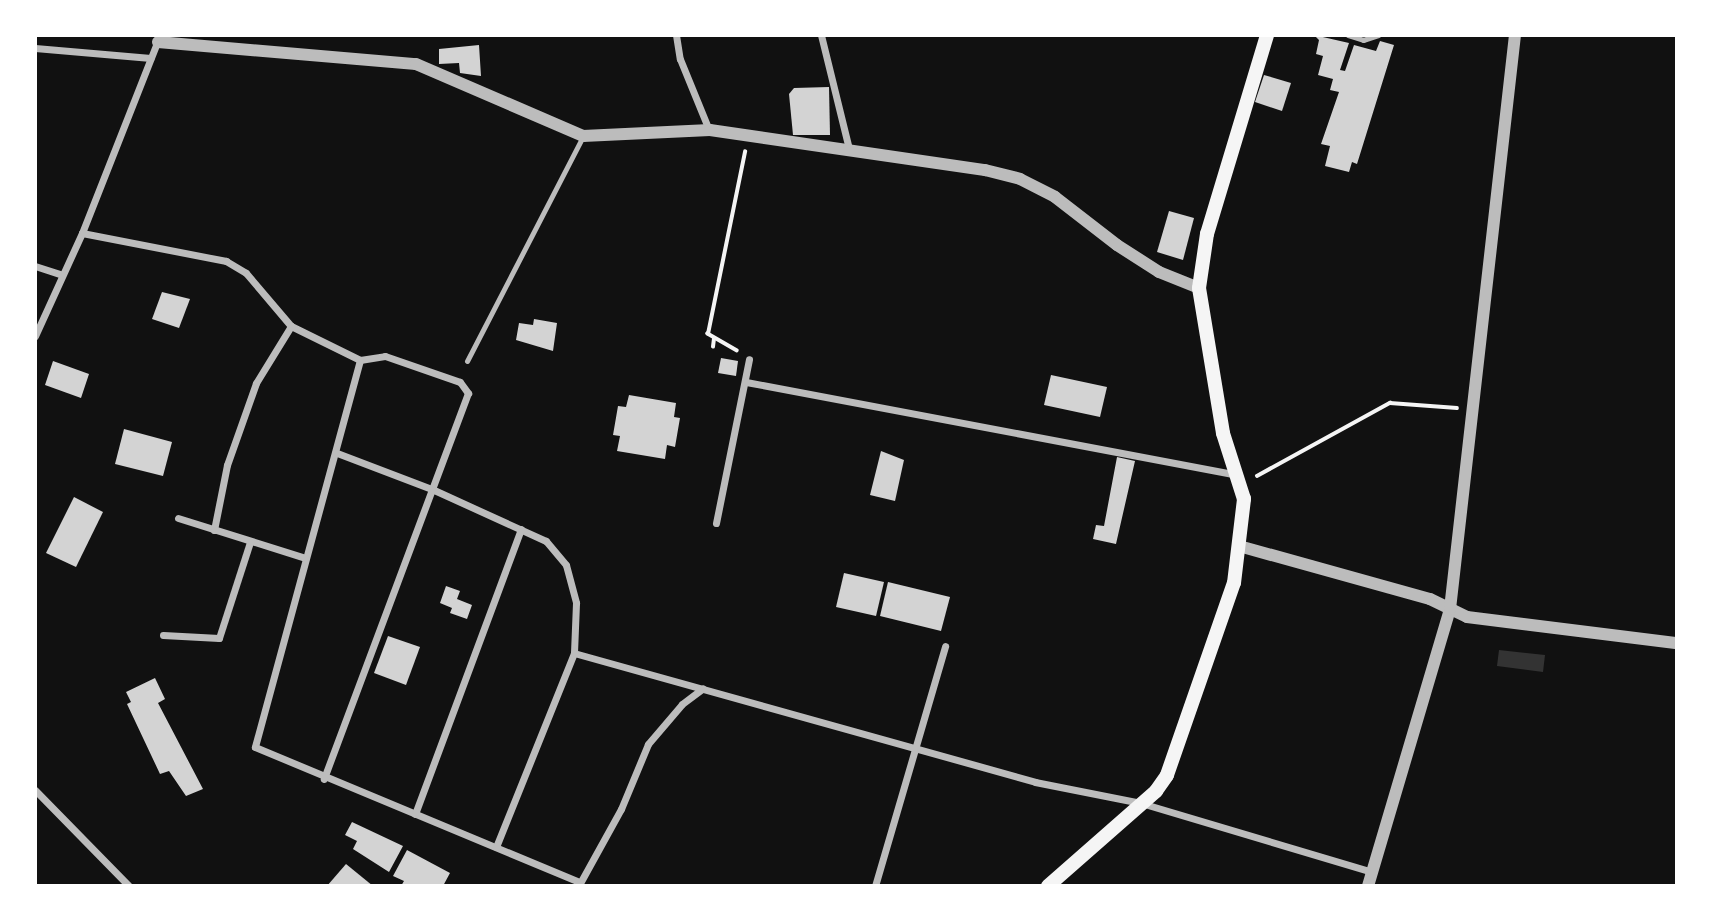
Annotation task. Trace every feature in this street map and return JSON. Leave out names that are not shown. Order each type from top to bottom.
[{"type":"main road","points":[[1048,886],[1156,791],[1175,760],[1234,583],[1244,499],[1223,433],[1199,288],[1207,234],[1267,35]]},
{"type":"street","points":[[676,35],[680,59],[710,131]]},
{"type":"street","points":[[821,35],[849,149]]},
{"type":"street","points":[[1368,886],[1450,610],[1515,35]]},
{"type":"street","points":[[35,336],[82,233],[159,38],[416,64],[583,136],[710,131],[849,149],[1020,179],[1055,197],[1159,271],[1199,288]]},
{"type":"street","points":[[35,48],[151,58]]},
{"type":"street","points":[[82,233],[226,261],[246,273],[291,326],[360,360],[384,356],[460,382],[468,393],[324,779]]},
{"type":"street","points":[[35,266],[62,275]]},
{"type":"street","points":[[214,530],[227,465],[256,383],[291,326]]},
{"type":"street","points":[[716,523],[750,359]]},
{"type":"street","points":[[360,360],[337,453],[255,747],[324,779],[496,847],[579,884],[621,809],[648,744],[682,704],[703,688]]},
{"type":"street","points":[[746,382],[1235,474]]},
{"type":"street","points":[[337,453],[434,490],[521,528],[546,541],[566,565],[576,603],[574,653],[496,847]]},
{"type":"street","points":[[178,518],[306,558]]},
{"type":"street","points":[[415,814],[521,528]]},
{"type":"street","points":[[163,635],[219,638],[250,542]]},
{"type":"street","points":[[1239,546],[1430,599],[1467,617],[1677,643]]},
{"type":"street","points":[[875,886],[945,646]]},
{"type":"street","points":[[574,653],[1035,782],[1141,803],[1372,872]]},
{"type":"street","points":[[35,790],[129,886]]},
{"type":"lane","points":[[1348,35],[1363,40],[1378,35]]},
{"type":"lane","points":[[467,360],[583,136]]},
{"type":"path","points":[[748,136],[713,293],[708,334],[750,359]]},
{"type":"path","points":[[713,347],[714,339]]},
{"type":"path","points":[[1257,476],[1390,403],[1459,408]]},
{"type":"shaded area","points":[[1499,650],[1545,655],[1543,672],[1497,666]]},
{"type":"building","points":[[1314,35],[1349,43],[1340,70],[1345,71],[1354,45],[1376,51],[1380,41],[1394,45],[1357,164],[1352,162],[1349,172],[1325,166],[1330,146],[1321,144],[1339,92],[1330,90],[1333,79],[1318,75],[1323,56],[1316,54],[1319,40]]},
{"type":"building","points":[[479,45],[481,76],[460,73],[459,63],[439,64],[439,49]]},
{"type":"building","points":[[1264,75],[1291,83],[1282,111],[1255,102]]},
{"type":"building","points":[[829,87],[830,135],[793,135],[789,94],[794,88]]},
{"type":"building","points":[[1169,211],[1194,218],[1183,260],[1157,252]]},
{"type":"building","points":[[162,292],[190,299],[179,328],[152,319]]},
{"type":"building","points":[[534,319],[557,323],[553,351],[516,340],[519,323],[533,325]]},
{"type":"building","points":[[721,358],[738,361],[736,376],[718,373]]},
{"type":"building","points":[[53,361],[89,374],[81,398],[45,385]]},
{"type":"building","points":[[1051,375],[1107,387],[1100,417],[1044,405]]},
{"type":"building","points":[[629,395],[676,403],[674,417],[680,418],[675,447],[667,445],[665,459],[617,451],[620,436],[613,435],[618,406],[626,407]]},
{"type":"building","points":[[124,429],[172,442],[163,476],[115,464]]},
{"type":"building","points":[[881,451],[904,460],[895,501],[870,495]]},
{"type":"building","points":[[1117,457],[1135,461],[1116,544],[1093,539],[1096,525],[1104,526]]},
{"type":"building","points":[[74,497],[103,512],[76,567],[46,553]]},
{"type":"building","points":[[844,573],[884,582],[876,616],[836,607]]},
{"type":"building","points":[[888,582],[950,597],[941,631],[880,616]]},
{"type":"building","points":[[446,586],[460,591],[457,599],[472,605],[467,619],[450,613],[452,608],[440,603]]},
{"type":"building","points":[[388,636],[420,647],[406,685],[374,673]]},
{"type":"building","points":[[155,678],[165,699],[158,703],[203,789],[186,796],[169,771],[160,774],[127,704],[131,702],[126,692]]},
{"type":"building","points":[[352,822],[403,846],[389,872],[353,849],[357,841],[345,835]]},
{"type":"building","points":[[407,850],[450,873],[443,886],[401,886],[404,881],[393,876]]},
{"type":"building","points":[[346,864],[373,886],[327,886]]}]
